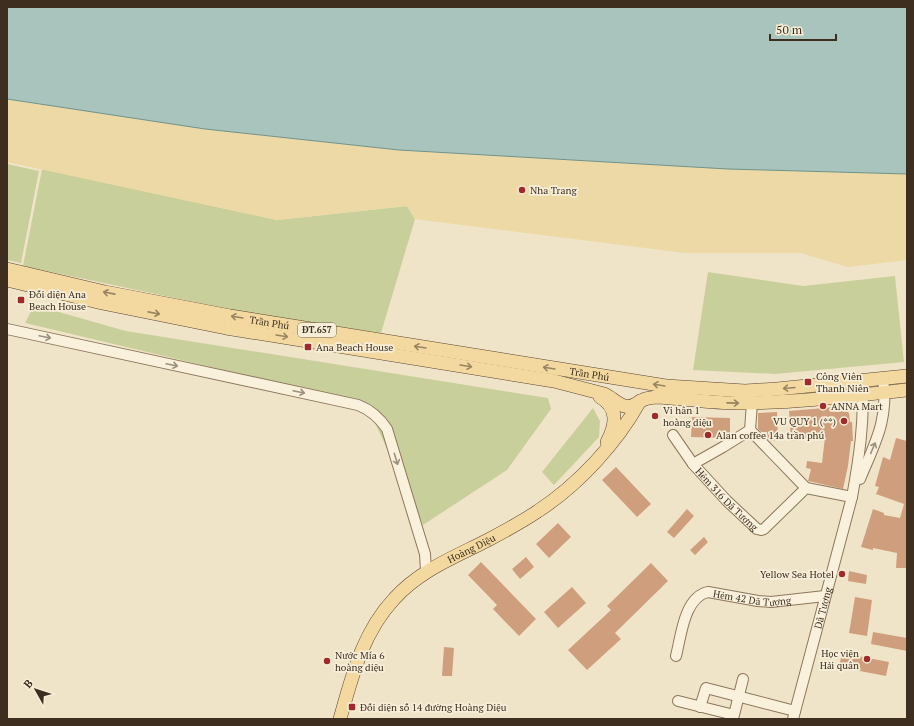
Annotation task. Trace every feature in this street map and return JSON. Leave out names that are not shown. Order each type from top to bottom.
[{"type":"main road","name":"Trần Phú","points":[[7,269],[105,292],[230,316],[666,386],[745,391],[863,388],[885,392],[907,390]]},
{"type":"main road","name":"Trần Phú","points":[[7,280],[102,303],[226,328],[554,381],[591,390],[611,397],[619,403]]},
{"type":"main road","name":"Trần Phú","points":[[639,402],[646,399],[666,398],[752,403],[785,401],[863,388],[883,379],[907,376]]},
{"type":"main road","points":[[619,403],[616,391],[621,383],[631,381],[637,383],[642,390],[639,402]]},
{"type":"main road","points":[[591,390],[605,400],[611,406],[613,412],[613,427],[602,451]]},
{"type":"main road","points":[[626,424],[644,408],[666,398]]},
{"type":"main road","name":"Hoàng Diệu","points":[[340,719],[352,677],[364,645],[377,619],[394,598],[426,571],[500,533],[538,511],[579,478],[602,451],[616,438],[639,402]]},
{"type":"main road","name":"ĐT.657","points":[[619,403],[623,406],[631,407],[639,402]]},
{"type":"main road","name":"Hoàng Diệu","points":[[602,451],[612,436],[619,420],[621,411],[619,403]]},
{"type":"street","points":[[7,329],[367,408],[382,420],[387,428],[425,554],[426,571]]},
{"type":"street","name":"Dã Tượng","points":[[852,497],[882,424],[885,407],[883,379]]},
{"type":"street","name":"Dã Tượng","points":[[794,715],[852,497],[859,462],[863,388]]},
{"type":"street","points":[[752,403],[750,430],[806,488],[852,497]]},
{"type":"street","points":[[693,464],[750,430]]},
{"type":"street","name":"Hẻm 316 Dã Tượng","points":[[673,435],[693,464],[727,501],[757,529],[764,529],[806,488]]},
{"type":"street","name":"Hẻm 42 Dã Tượng","points":[[676,656],[687,613],[695,599],[704,593],[708,592],[771,602],[825,596]]},
{"type":"street","points":[[678,701],[734,715],[743,679]]},
{"type":"street","points":[[700,707],[706,688],[739,696],[794,715]]},
{"type":"green space","points":[[7,164],[39,171],[21,263],[7,260]]},
{"type":"green space","points":[[42,169],[277,220],[407,206],[415,219],[381,333],[246,313],[23,266]]},
{"type":"green space","points":[[708,272],[803,286],[895,276],[904,362],[775,374],[693,370]]},
{"type":"green space","points":[[34,305],[126,331],[548,398],[551,409],[507,470],[423,525],[366,404],[25,323]]},
{"type":"green space","points":[[593,408],[600,421],[599,437],[554,485],[542,472]]},
{"type":"sand","name":"Nha Trang","points":[[7,99],[205,129],[399,150],[728,169],[907,174],[907,260],[848,267],[800,253],[685,253],[415,219],[407,206],[277,220],[7,162]]},
{"type":"water","points":[[7,7],[907,7],[907,174],[728,169],[399,150],[205,129],[7,99]]},
{"type":"building","points":[[836,407],[843,408],[849,413],[850,422],[852,422],[853,441],[851,441],[843,489],[808,481],[811,469],[806,468],[807,461],[822,463],[825,437],[804,438],[804,440],[791,441],[789,411]]},
{"type":"building","points":[[777,412],[778,440],[770,441],[768,439],[767,432],[761,432],[758,429],[758,413]]},
{"type":"building","points":[[692,417],[730,418],[730,435],[725,438],[691,437]]},
{"type":"building","points":[[896,438],[907,441],[907,568],[896,568],[897,553],[861,547],[873,509],[884,513],[884,515],[900,518],[904,504],[876,494],[879,487],[875,486],[883,457],[890,460]]},
{"type":"building","points":[[616,467],[651,504],[637,517],[602,480]]},
{"type":"building","points":[[687,509],[694,516],[674,538],[667,532]]},
{"type":"building","points":[[558,523],[571,537],[549,558],[536,544]]},
{"type":"building","points":[[704,537],[708,542],[695,555],[690,550]]},
{"type":"building","points":[[526,557],[534,567],[520,579],[512,569]]},
{"type":"building","points":[[481,562],[536,619],[519,636],[493,609],[497,605],[468,575]]},
{"type":"building","points":[[651,563],[668,581],[615,633],[621,639],[587,670],[568,650],[611,610],[607,606]]},
{"type":"building","points":[[849,571],[867,575],[866,584],[848,581]]},
{"type":"building","points":[[572,587],[586,603],[558,628],[544,612]]},
{"type":"building","points":[[855,597],[872,600],[867,636],[849,633]]},
{"type":"building","points":[[873,632],[907,638],[907,651],[871,644]]},
{"type":"building","points":[[444,647],[454,648],[452,676],[442,676]]},
{"type":"building","points":[[842,653],[889,662],[886,676],[839,667]]},
{"type":"place","name":"Nha Trang","points":[[522,190]]},
{"type":"place","name":"Đối diện Ana Beach House","points":[[21,300]]},
{"type":"place","name":"Ana Beach House","points":[[308,347]]},
{"type":"place","name":"Công Viên Thanh Niên","points":[[808,382]]},
{"type":"place","name":"ANNA Mart","points":[[823,406]]},
{"type":"place","name":"Vi hân 1 hoàng diệu","points":[[655,416]]},
{"type":"place","name":"VU QUY 1 (**)","points":[[844,421]]},
{"type":"place","name":"Alan coffee 14a trần phú","points":[[708,435]]},
{"type":"place","name":"Yellow Sea Hotel","points":[[842,574]]},
{"type":"place","name":"Học viện Hải quân","points":[[867,659]]},
{"type":"place","name":"Nước Mía 6 hoàng diệu","points":[[327,661]]},
{"type":"place","name":"Đối diện số 14 đường Hoàng Diệu","points":[[352,707]]}]
